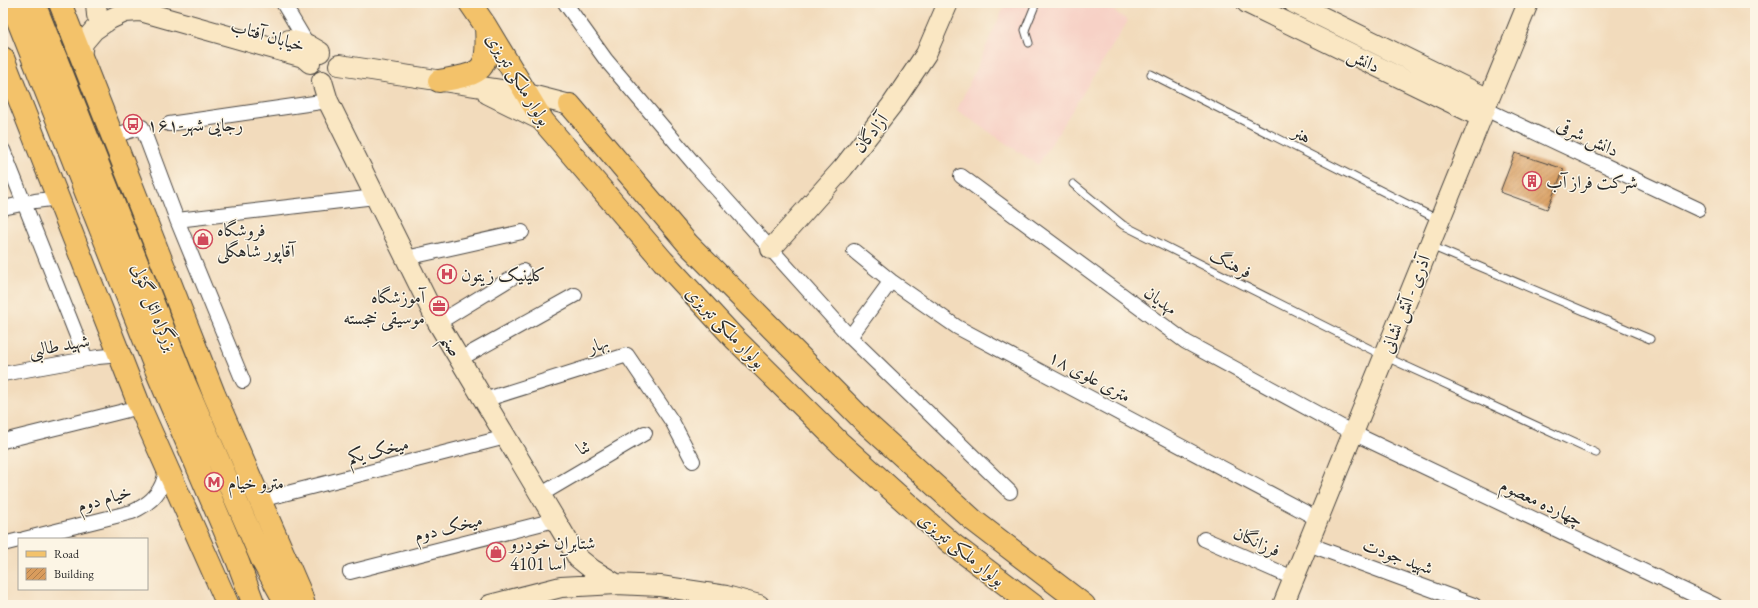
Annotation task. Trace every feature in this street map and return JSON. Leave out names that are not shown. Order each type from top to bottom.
[{"type":"main road","name":"بزرگراه ائل گؤلی","points":[[11,3],[159,377],[238,562],[254,605]]},
{"type":"main road","name":"بزرگراه ائل گؤلی","points":[[34,3],[186,386],[263,562],[288,605]]},
{"type":"main road","points":[[60,3],[214,394],[300,592],[304,605]]},
{"type":"main road","name":"بولوار ملکی تبریزی","points":[[470,3],[486,25],[543,121],[663,261],[736,340],[836,439],[951,543],[1033,605]]},
{"type":"main road","points":[[439,81],[464,76],[475,72],[481,67],[486,59],[486,25]]},
{"type":"main road","points":[[5,67],[59,198],[140,407],[228,605]]},
{"type":"main road","name":"بولوار ملکی تبریزی","points":[[570,105],[688,244],[865,422],[973,520],[1084,605]]},
{"type":"street","points":[[96,3],[97,14],[106,22]]},
{"type":"street","name":"خیابان آفتاب","points":[[146,3],[312,53]]},
{"type":"street","points":[[81,56],[83,43],[94,30],[125,12],[140,11],[302,57],[312,53],[324,51],[336,57],[338,65],[337,73],[334,77],[326,81],[322,81],[314,77],[311,72],[312,53],[283,3]]},
{"type":"street","points":[[565,3],[606,60],[696,166],[850,337],[1010,492]]},
{"type":"street","name":"آزادگان","points":[[771,249],[843,168],[891,106],[926,54],[948,3]]},
{"type":"street","name":"دانش","points":[[1247,3],[1485,108]]},
{"type":"street","name":"دانش","points":[[1294,3],[1485,108]]},
{"type":"street","name":"آذرى - آتش نشانى","points":[[1283,605],[1528,3]]},
{"type":"street","points":[[338,65],[466,86],[527,94],[570,105]]},
{"type":"street","name":"صنم","points":[[322,81],[328,101],[438,323],[578,558]]},
{"type":"street","points":[[466,86],[496,98],[543,121]]},
{"type":"street","points":[[169,124],[328,101]]},
{"type":"street","name":"دانش شرقی","points":[[1485,108],[1698,209]]},
{"type":"street","points":[[113,136],[142,128],[177,220],[244,381]]},
{"type":"street","points":[[3,150],[86,360]]},
{"type":"street","name":"مهدیان","points":[[961,176],[1186,342],[1353,433]]},
{"type":"street","points":[[177,220],[375,197]]},
{"type":"street","points":[[3,208],[59,198]]},
{"type":"street","points":[[406,258],[522,232]]},
{"type":"street","name":"۱۸ متری علوی","points":[[854,251],[891,281],[957,327],[1318,519]]},
{"type":"street","points":[[438,323],[523,271]]},
{"type":"street","points":[[850,337],[891,281]]},
{"type":"street","points":[[460,359],[575,295]]},
{"type":"street","name":"شهید طالبی","points":[[3,374],[121,355]]},
{"type":"street","name":"بهار","points":[[484,400],[627,355],[673,423],[693,461]]},
{"type":"street","points":[[3,441],[140,407]]},
{"type":"street","name":"ثنا","points":[[540,495],[645,433]]},
{"type":"street","name":"چهارده معصوم","points":[[1353,433],[1715,605]]},
{"type":"street","name":"میخک یکم","points":[[260,500],[506,437]]},
{"type":"street","name":"خیام دوم","points":[[28,538],[132,512],[144,507],[154,498],[161,487],[166,471],[164,463]]},
{"type":"street","name":"میخک دوم","points":[[350,572],[555,520]]},
{"type":"street","name":"فرزانگان","points":[[1204,539],[1293,578]]},
{"type":"street","points":[[3,544],[18,540]]},
{"type":"street","name":"شهید جودت","points":[[1308,544],[1474,605]]},
{"type":"street","points":[[555,589],[565,580],[578,558],[593,570],[616,584]]},
{"type":"street","points":[[490,605],[555,589],[589,585],[616,584],[660,586],[726,596],[759,605]]},
{"type":"lane","points":[[1029,43],[1026,30],[1036,3]]},
{"type":"lane","name":"هنر","points":[[1151,74],[1439,220]]},
{"type":"lane","name":"فرهنگ","points":[[1073,184],[1123,225],[1384,356],[1596,453]]},
{"type":"lane","points":[[1429,245],[1650,339]]},
{"type":"shaded area","points":[[1006,3],[1103,3],[1128,21],[1038,165],[957,110]]},
{"type":"building","name":"شرکت فراز آب","points":[[1515,153],[1564,169],[1547,209],[1500,192]]},
{"type":"place","name":"۱۶۱-رجایی شهر","points":[[133,124]]},
{"type":"place","name":"شرکت فراز آب","points":[[1532,181]]},
{"type":"place","name":"فروشگاه آقاپور شاهگلی","points":[[203,239]]},
{"type":"place","name":"کلینیک زیتون","points":[[447,274]]},
{"type":"place","name":"آموزشگاه موسیقی خجسته","points":[[439,306]]},
{"type":"place","name":"مترو خیام","points":[[214,482]]},
{"type":"place","name":"شتابران خودرو 4101 آسا","points":[[496,552]]}]
